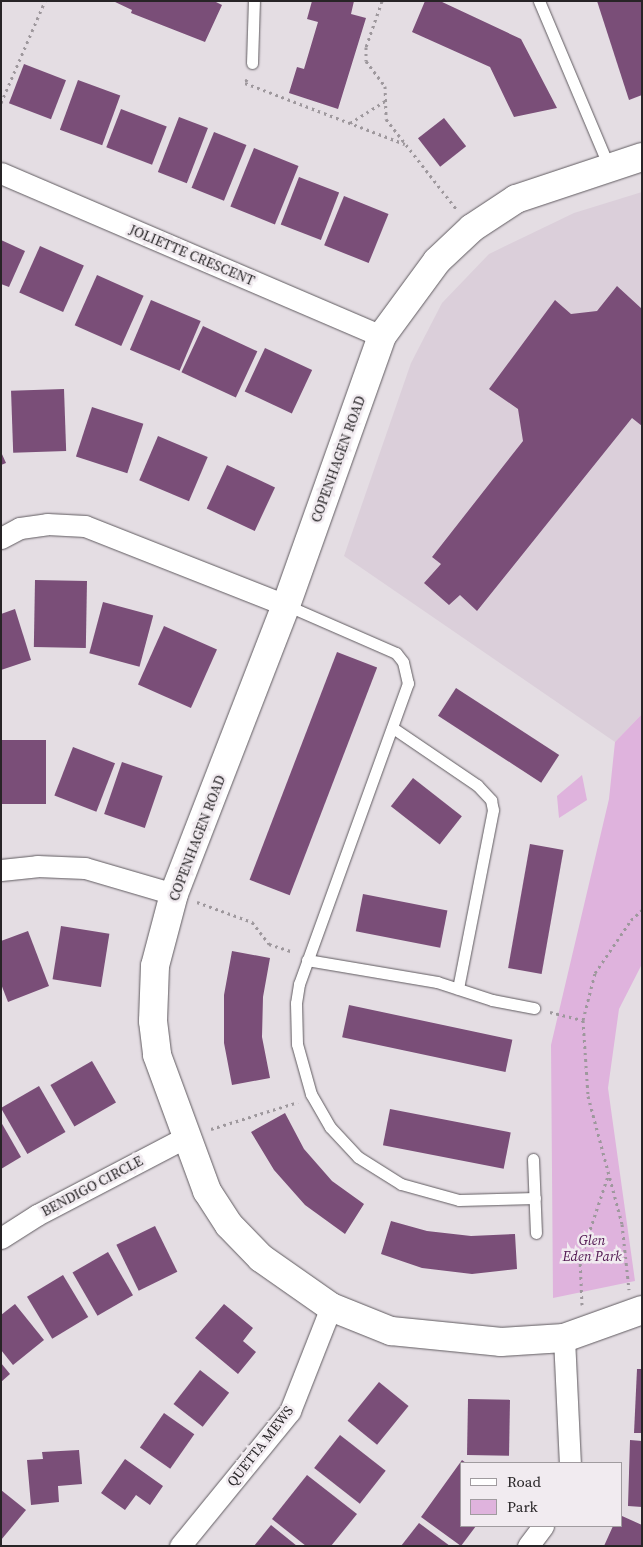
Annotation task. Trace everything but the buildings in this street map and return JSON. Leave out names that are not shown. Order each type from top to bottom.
[{"type":"street","name":"COPENHAGEN ROAD","points":[[637,1311],[564,1338],[501,1342],[391,1331],[331,1307],[261,1258],[228,1225],[208,1191],[186,1136],[157,1055],[153,1021],[155,966],[174,894],[286,605],[382,336],[437,261],[472,228],[516,200],[608,167],[642,157]]},
{"type":"street","name":"JOLIETTE CRESCENT","points":[[1,173],[382,336]]},
{"type":"street","points":[[1,538],[20,528],[38,525],[84,526],[286,605]]},
{"type":"street","points":[[1,870],[37,866],[85,868],[174,894]]},
{"type":"street","name":"BENDIGO CIRCLE","points":[[1,1238],[37,1215],[186,1136]]},
{"type":"street","name":"QUETTA MEWS","points":[[180,1546],[290,1412],[331,1307]]},
{"type":"street","points":[[564,1338],[570,1462]]},
{"type":"street","points":[[528,1546],[542,1527]]},
{"type":"lane","points":[[252,64],[254,1]]},
{"type":"lane","points":[[539,1],[608,167]]},
{"type":"lane","points":[[286,605],[396,653],[403,662],[408,682],[393,728],[307,958],[297,994],[295,1023],[299,1052],[312,1097],[330,1126],[358,1157],[402,1184],[460,1200],[534,1198]]},
{"type":"lane","points":[[393,728],[477,785],[491,800],[493,810],[458,989]]},
{"type":"lane","points":[[307,958],[426,980],[534,1008]]},
{"type":"lane","points":[[533,1159],[536,1233]]},
{"type":"path","points":[[1,103],[45,1]]},
{"type":"path","points":[[382,1],[366,46],[366,61],[385,86],[386,119],[472,228]]},
{"type":"path","points":[[252,64],[245,84],[406,144]]},
{"type":"path","points":[[350,123],[386,101]]},
{"type":"path","points":[[174,894],[252,922],[269,944],[307,958]]},
{"type":"path","points":[[637,1311],[622,1224],[588,1096],[583,1020],[595,973],[631,920],[642,910]]},
{"type":"path","points":[[534,1008],[583,1020]]},
{"type":"path","points":[[186,1136],[312,1097]]},
{"type":"path","points":[[593,1326],[582,1306],[580,1260],[608,1175]]},
{"type":"shaded area","points":[[642,192],[642,714],[615,742],[344,556],[411,363],[442,303],[489,254],[574,213]]},
{"type":"green space","name":"Glen Eden Park","points":[[642,714],[642,964],[619,1009],[608,1088],[635,1281],[553,1298],[551,1045],[609,799],[615,742]]},
{"type":"green space","points":[[582,775],[587,800],[559,818],[557,796]]}]
